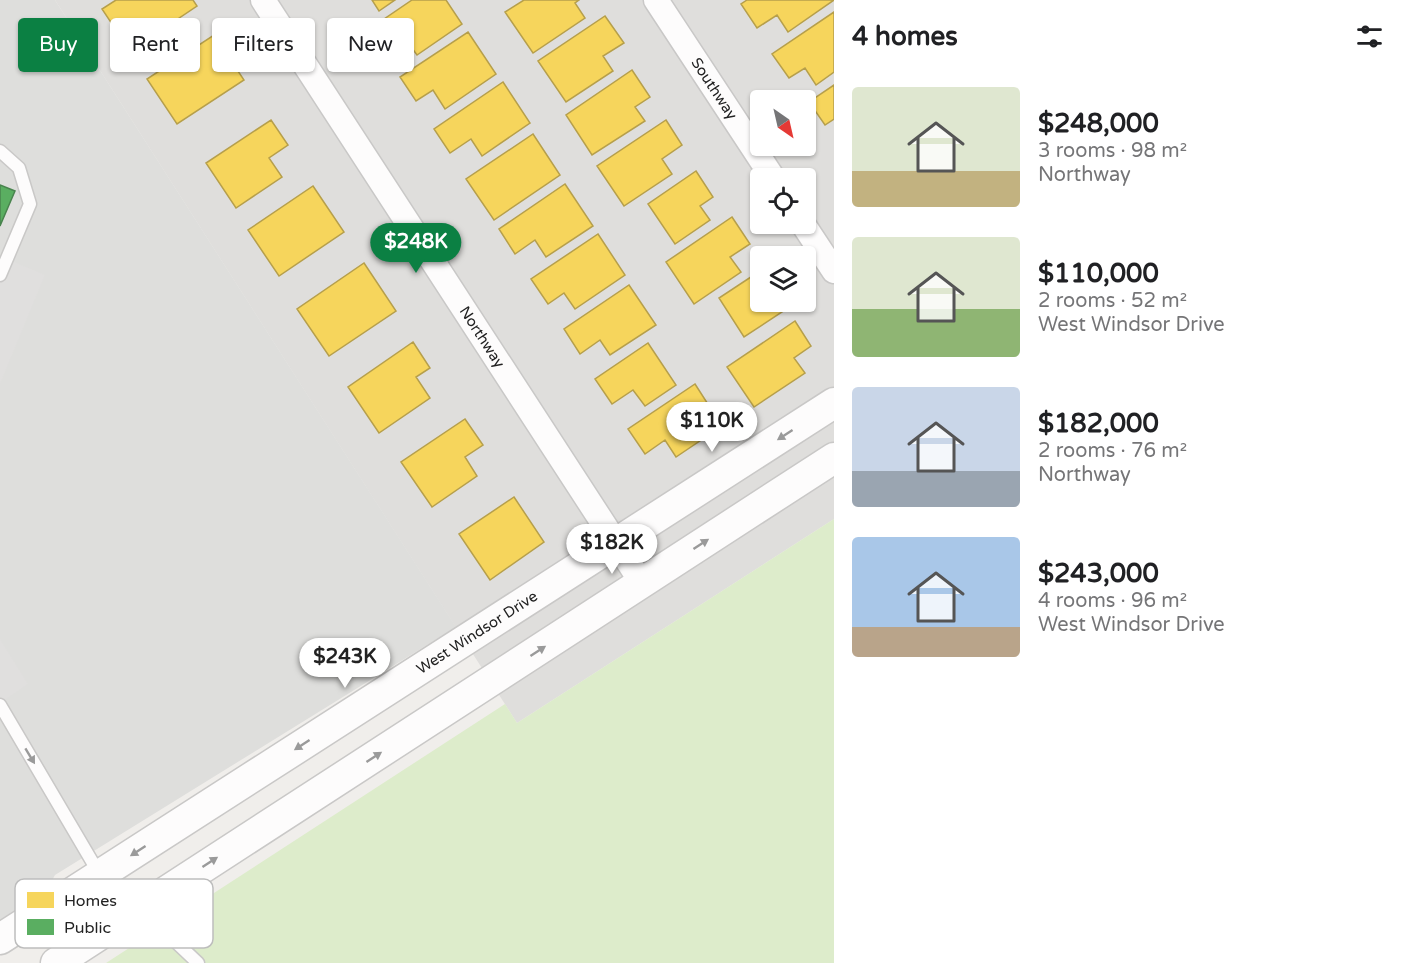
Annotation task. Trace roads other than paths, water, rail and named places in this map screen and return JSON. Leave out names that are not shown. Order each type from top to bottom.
[{"type":"street","name":"Northway","points":[[263,0],[642,583]]},
{"type":"street","name":"Southway","points":[[656,0],[766,168]]},
{"type":"street","points":[[810,234],[834,271]]},
{"type":"street","name":"West Windsor Drive","points":[[94,879],[834,403]]},
{"type":"street","points":[[185,879],[834,458]]},
{"type":"street","name":"West Windsor Drive","points":[[0,939],[15,929]]},
{"type":"street","points":[[56,963],[79,948]]},
{"type":"lane","points":[[0,151],[19,168],[30,204],[0,275]]},
{"type":"lane","points":[[0,705],[100,875],[105,879]]},
{"type":"lane","points":[[182,948],[198,963]]}]
